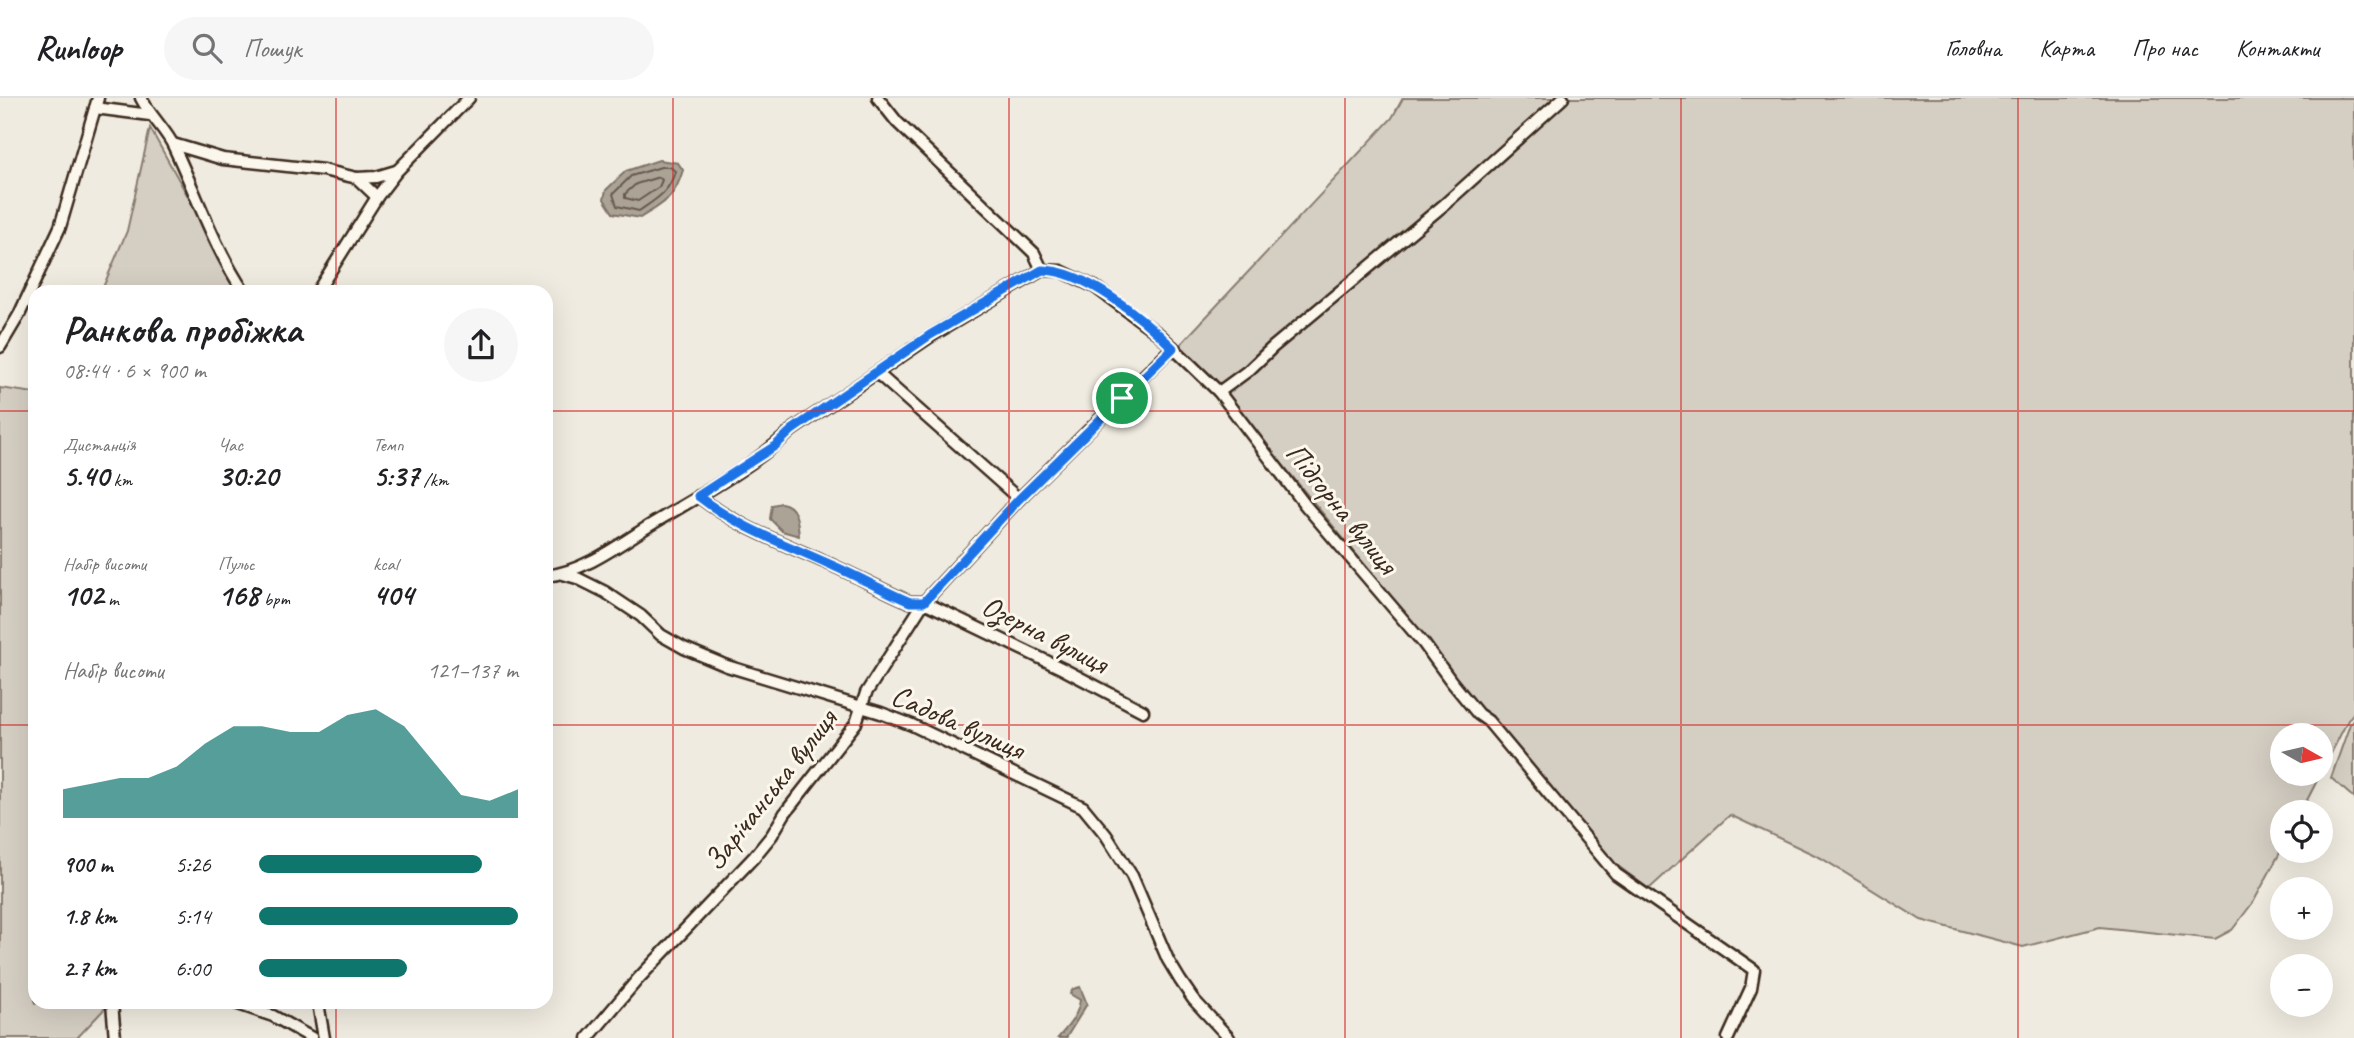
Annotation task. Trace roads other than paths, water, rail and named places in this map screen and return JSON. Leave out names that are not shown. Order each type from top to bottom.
[{"type":"street","points":[[141,98],[173,144],[227,266],[239,285]]},
{"type":"street","points":[[321,285],[377,197],[397,171],[469,98]]},
{"type":"street","points":[[553,575],[563,574],[594,559],[698,496],[775,446],[792,430],[930,335],[1042,270],[1034,253],[897,122],[878,98]]},
{"type":"street","points":[[1219,392],[1249,370],[1445,204],[1563,98]]},
{"type":"street","points":[[33,285],[60,227],[96,103],[150,114]]},
{"type":"street","points":[[173,144],[223,159],[323,170],[357,178],[376,177],[397,171]]},
{"type":"street","points":[[357,178],[377,197]]},
{"type":"street","name":"Підгорна вулиця","points":[[1042,270],[1061,271],[1095,287],[1144,322],[1219,392],[1306,506],[1424,644],[1478,714],[1488,721],[1616,874],[1754,970],[1751,988],[1728,1038]]},
{"type":"street","points":[[0,347],[28,296]]},
{"type":"street","name":"Зарічанська вулиця","points":[[588,1038],[638,979],[754,858],[785,813],[851,729],[866,693],[924,602],[1019,499],[1173,348]]},
{"type":"street","points":[[877,373],[1019,499]]},
{"type":"street","name":"Озерна вулиця","points":[[698,496],[752,531],[910,602],[924,602],[1143,711]]},
{"type":"street","points":[[588,583],[589,565],[594,559]]},
{"type":"street","name":"Садова вулиця","points":[[563,574],[588,583],[625,604],[661,635],[684,648],[727,666],[892,717],[950,742],[1083,807],[1101,827],[1132,876],[1168,960],[1180,980],[1229,1038]]},
{"type":"street","points":[[113,1009],[115,1038]]},
{"type":"street","points":[[253,1009],[273,1016],[312,1038]]},
{"type":"street","points":[[319,1009],[324,1038]]},
{"type":"water","points":[[659,160],[678,163],[683,170],[672,194],[640,218],[613,213],[604,199],[606,190],[626,171]]},
{"type":"water","points":[[781,503],[793,511],[799,536],[782,531],[770,519],[772,505]]},
{"type":"water","points":[[1080,987],[1087,1004],[1066,1038],[1058,1038],[1077,1011],[1080,1000],[1070,994],[1073,989]]}]
